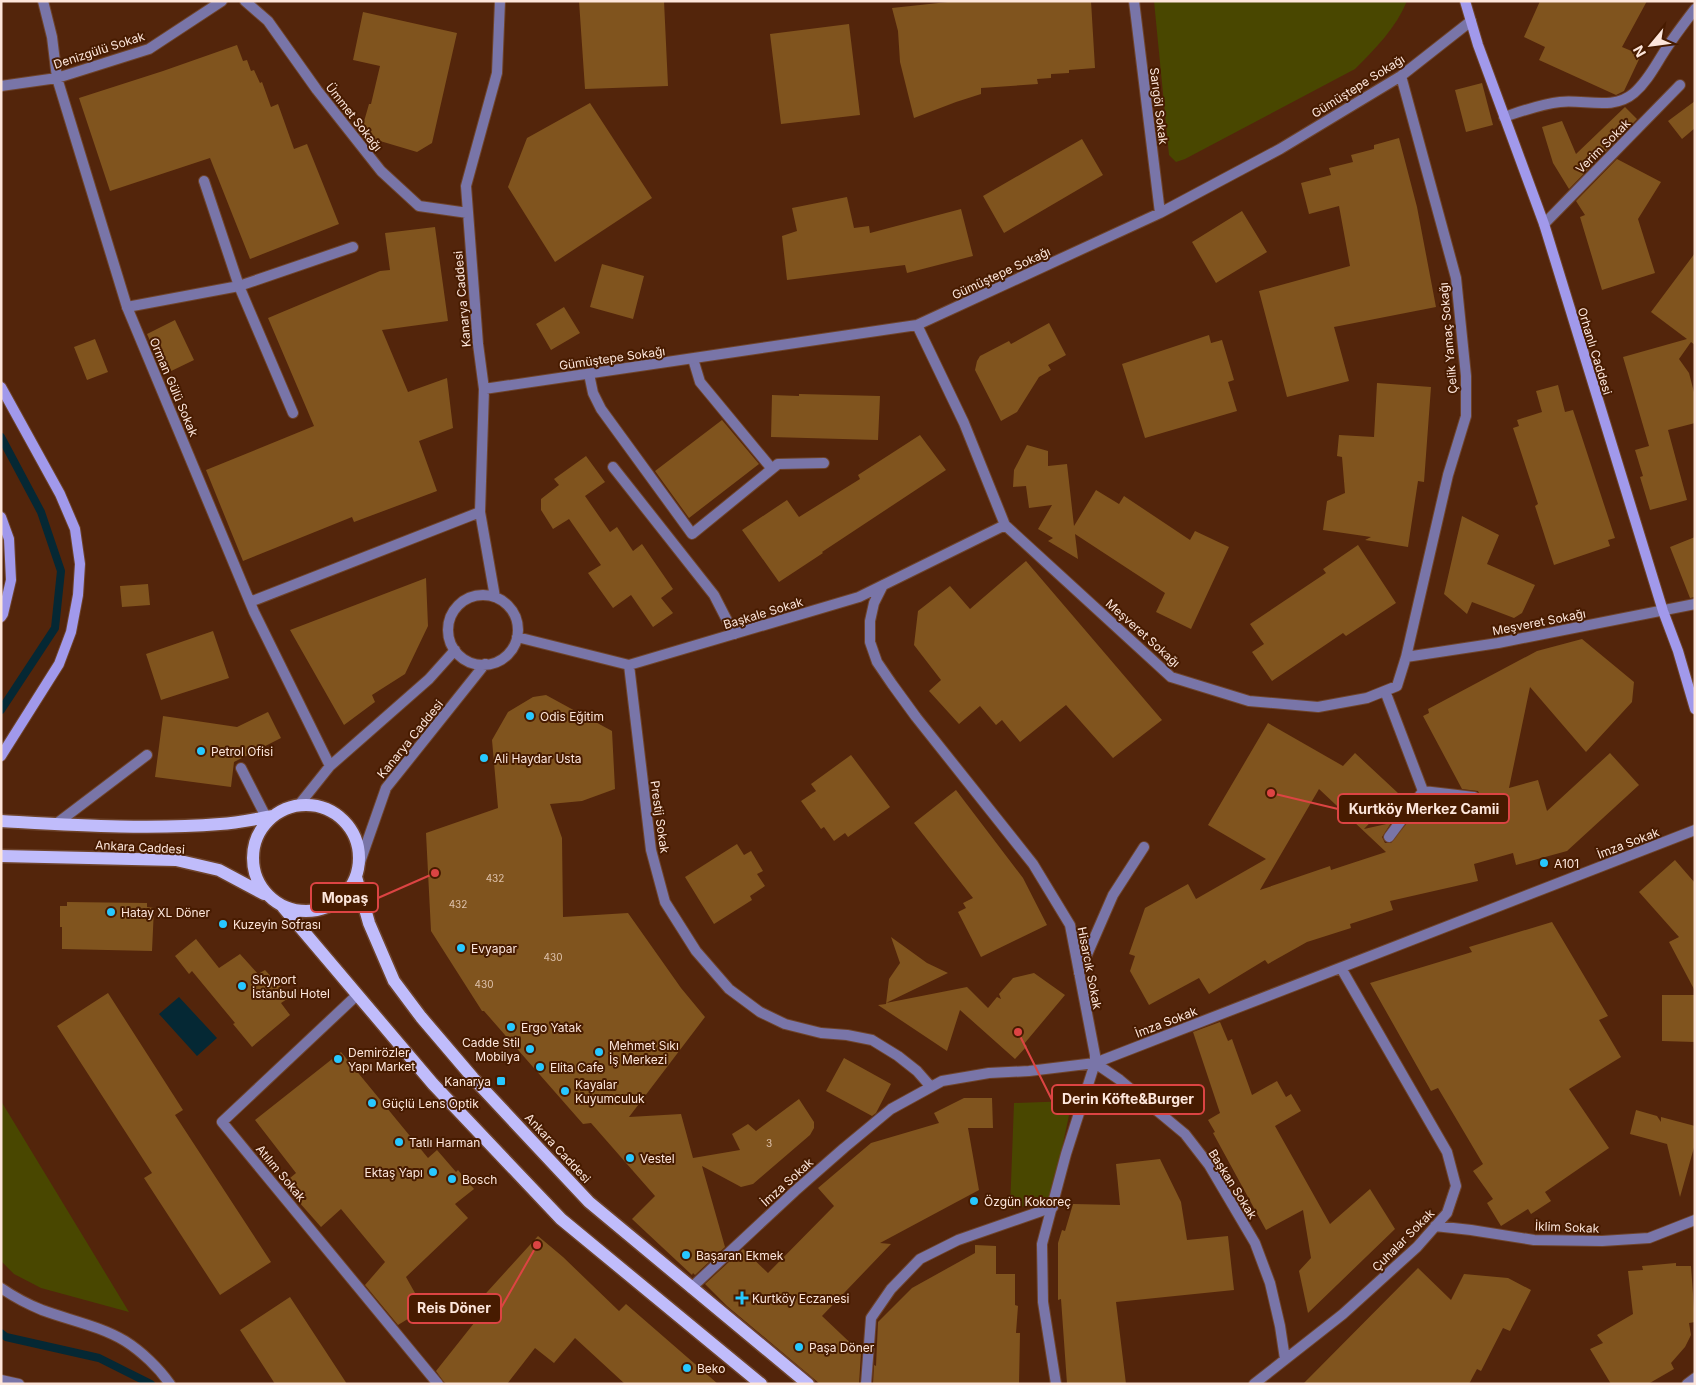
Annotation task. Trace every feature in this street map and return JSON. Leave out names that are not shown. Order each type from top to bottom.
[{"type":"main road","points":[[283,907],[299,911],[316,911],[332,905],[345,895],[354,881],[357,871],[358,847],[352,830],[340,817],[324,808],[306,804],[289,807],[270,816],[261,829],[254,846],[253,864],[258,882],[269,897],[283,907],[433,1084],[561,1219],[761,1384]]},
{"type":"main road","name":"Ankara Caddesi","points":[[1,821],[162,826],[221,824],[270,816]]},
{"type":"main road","name":"Ankara Caddesi","points":[[1,856],[176,860],[219,870],[269,897]]},
{"type":"main road","name":"Ankara Caddesi","points":[[357,871],[369,923],[394,981],[421,1017],[473,1078],[589,1202],[808,1384]]},
{"type":"street","name":"Orman Gülü Sokak","points":[[43,1],[52,37],[57,78],[127,307],[250,602],[330,766]]},
{"type":"street","name":"Denizgülü Sokak","points":[[1,86],[57,78],[149,49],[222,1]]},
{"type":"street","name":"Ümmet Sokağı","points":[[245,1],[268,21],[317,90],[381,171],[419,206],[468,213]]},
{"type":"street","name":"Sarıgöl Sokak","points":[[1134,1],[1160,213]]},
{"type":"street","name":"Orhanlı Caddesi","points":[[1465,1],[1504,117],[1544,224],[1695,709]]},
{"type":"street","name":"Kanarya Caddesi","points":[[495,597],[480,512],[484,389],[478,344],[466,186],[496,74],[498,2]]},
{"type":"street","points":[[1504,117],[1532,108],[1561,102],[1605,104],[1627,98],[1647,79],[1695,9]]},
{"type":"street","name":"Gümüştepe Sokağı","points":[[484,389],[917,325],[1160,213],[1280,149],[1400,76],[1471,21]]},
{"type":"street","name":"Çelik Yamaç Sokağı","points":[[1400,76],[1456,278],[1466,376],[1466,416],[1448,475],[1406,657]]},
{"type":"street","name":"Verim Sokak","points":[[1544,224],[1680,85]]},
{"type":"street","points":[[204,181],[238,286],[293,412]]},
{"type":"street","points":[[127,307],[238,286],[353,247]]},
{"type":"street","name":"Meşveret Sokağı","points":[[917,325],[964,424],[1005,526],[1172,677],[1249,701],[1318,707],[1367,698],[1386,691]]},
{"type":"street","points":[[693,359],[700,382],[772,469]]},
{"type":"street","points":[[589,374],[593,393],[601,409],[692,534],[778,464],[824,463]]},
{"type":"street","points":[[1,387],[60,494],[75,528],[80,564],[78,595],[71,632],[59,664],[1,756]]},
{"type":"street","points":[[613,467],[714,594],[734,634]]},
{"type":"street","points":[[250,602],[480,512]]},
{"type":"street","points":[[1,517],[9,539],[11,580],[1,617]]},
{"type":"street","name":"Başkale Sokak","points":[[629,666],[859,597],[1005,526]]},
{"type":"street","name":"Hisarcık Sokak","points":[[883,585],[874,603],[870,621],[870,642],[878,662],[916,717],[1033,864],[1070,925],[1095,1063],[1066,1154],[1042,1244],[1043,1302],[1056,1384]]},
{"type":"street","points":[[485,595],[495,597],[505,602],[512,610],[517,620],[517,637],[511,651],[496,663],[474,663],[463,658],[455,650],[450,640],[450,618],[456,608],[474,596],[485,595]]},
{"type":"street","name":"Meşveret Sokağı","points":[[1406,657],[1498,642],[1695,604]]},
{"type":"street","points":[[517,637],[629,666]]},
{"type":"street","name":"Kanarya Caddesi","points":[[298,806],[330,766],[429,679],[455,650]]},
{"type":"street","points":[[1406,657],[1397,686],[1386,691],[1424,791]]},
{"type":"street","name":"Kanarya Caddesi","points":[[357,871],[386,788],[485,664]]},
{"type":"street","name":"Prestij Sokak","points":[[629,666],[651,850],[665,902],[696,951],[729,989],[760,1012],[785,1024],[803,1029],[872,1040],[898,1056],[917,1071],[931,1088]]},
{"type":"street","points":[[56,824],[147,755]]},
{"type":"street","points":[[241,768],[270,816]]},
{"type":"street","points":[[1424,791],[1474,797]]},
{"type":"street","points":[[1389,838],[1424,791]]},
{"type":"street","name":"İmza Sokak","points":[[691,1288],[844,1148],[891,1109],[942,1081],[990,1073],[1029,1071],[1095,1063],[1695,830]]},
{"type":"street","points":[[1079,973],[1113,895],[1144,847]]},
{"type":"street","name":"Çuhalar Sokak","points":[[1254,1384],[1343,1314],[1417,1247],[1447,1214],[1456,1186],[1447,1152],[1341,968]]},
{"type":"street","name":"Atılım Sokak","points":[[357,995],[222,1122],[438,1384]]},
{"type":"street","name":"Başkan Sokak","points":[[1095,1063],[1120,1080],[1185,1134],[1209,1165],[1258,1251],[1270,1282],[1285,1359]]},
{"type":"street","points":[[866,1384],[871,1318],[891,1289],[920,1260],[958,1240],[1052,1207]]},
{"type":"street","name":"İklim Sokak","points":[[1435,1226],[1534,1240],[1602,1241],[1649,1238],[1695,1220]]},
{"type":"street","points":[[1,1288],[17,1299],[41,1310],[90,1326],[125,1341],[147,1358],[170,1384]]},
{"type":"street","points":[[1687,1384],[1695,1378]]},
{"type":"street","points":[[1,1380],[20,1384]]},
{"type":"shaded area","points":[[1154,1],[1407,1],[1391,29],[1355,69],[1176,162],[1169,155]]},
{"type":"shaded area","points":[[1,1101],[129,1312],[41,1288],[14,1274],[1,1261]]},
{"type":"shaded area","points":[[1072,1101],[1051,1201],[1010,1209],[1014,1103]]},
{"type":"water","points":[[179,997],[217,1038],[197,1056],[159,1014]]},
{"type":"building","points":[[579,1],[664,1],[668,86],[585,89]]},
{"type":"building","points":[[957,1],[1091,1],[1095,68],[1069,70],[1069,73],[1051,74],[1051,78],[1037,79],[1038,84],[981,88],[981,94],[914,118],[900,62],[898,31],[892,8]]},
{"type":"building","points":[[1540,1],[1647,1],[1622,47],[1641,55],[1624,91],[1616,95],[1539,60],[1545,47],[1524,37]]},
{"type":"building","points":[[363,12],[457,33],[432,143],[417,152],[370,138],[363,125],[369,104],[371,104],[380,66],[353,60]]},
{"type":"building","points":[[849,24],[860,115],[781,124],[770,34]]},
{"type":"building","points":[[237,45],[243,61],[247,60],[251,71],[254,70],[260,83],[262,82],[271,107],[278,104],[294,149],[307,144],[339,224],[250,259],[210,158],[110,191],[79,98]]},
{"type":"building","points":[[1482,83],[1493,125],[1466,132],[1455,90]]},
{"type":"building","points":[[1695,101],[1695,128],[1682,139],[1668,121]]},
{"type":"building","points":[[590,103],[652,198],[555,262],[508,187],[527,138]]},
{"type":"building","points":[[1625,107],[1637,119],[1569,189],[1553,163],[1542,127],[1562,121],[1576,154]]},
{"type":"building","points":[[1399,138],[1417,207],[1436,307],[1334,327],[1349,381],[1287,397],[1259,291],[1350,266],[1339,206],[1309,214],[1301,183],[1331,175],[1329,168],[1353,162],[1351,155],[1374,149],[1374,145]]},
{"type":"building","points":[[1082,139],[1103,175],[1004,233],[983,196]]},
{"type":"building","points":[[1617,159],[1661,182],[1638,219],[1655,273],[1602,290],[1580,217],[1585,215],[1576,201]]},
{"type":"building","points":[[847,197],[854,228],[869,226],[870,233],[961,209],[973,256],[907,273],[905,265],[787,280],[782,236],[797,231],[792,208]]},
{"type":"building","points":[[1242,211],[1267,252],[1216,283],[1192,242]]},
{"type":"building","points":[[435,227],[448,321],[382,330],[408,392],[447,378],[453,428],[419,441],[437,491],[354,522],[352,517],[243,561],[206,470],[314,426],[268,318],[380,271],[390,270],[385,233]]},
{"type":"building","points":[[1695,253],[1695,345],[1691,342],[1679,359],[1689,373],[1695,396],[1695,423],[1668,430],[1687,500],[1650,510],[1640,477],[1643,476],[1635,450],[1649,446],[1623,357],[1687,339],[1651,312]]},
{"type":"building","points":[[602,264],[644,276],[633,319],[590,307]]},
{"type":"building","points":[[564,307],[580,333],[551,350],[536,324]]},
{"type":"building","points":[[175,320],[194,360],[165,374],[147,334]]},
{"type":"building","points":[[1049,323],[1066,355],[1048,365],[1051,370],[1039,377],[1017,412],[1001,421],[975,370],[977,361],[980,356],[1009,341],[1011,344]]},
{"type":"building","points":[[1209,335],[1211,343],[1222,340],[1234,380],[1228,382],[1237,411],[1145,438],[1122,364]]},
{"type":"building","points":[[95,339],[108,372],[87,380],[74,347]]},
{"type":"building","points":[[1377,383],[1431,387],[1424,482],[1418,481],[1408,547],[1365,540],[1371,537],[1323,530],[1327,501],[1345,493],[1342,457],[1337,456],[1339,435],[1374,437]]},
{"type":"building","points":[[1558,385],[1565,412],[1573,410],[1615,538],[1608,540],[1610,546],[1554,565],[1535,506],[1538,504],[1513,428],[1519,426],[1517,420],[1542,412],[1536,391]]},
{"type":"building","points":[[799,394],[880,396],[878,440],[771,437],[772,395],[799,396]]},
{"type":"building","points":[[722,420],[759,464],[689,518],[655,471]]},
{"type":"building","points":[[920,435],[946,470],[779,582],[742,530],[787,500],[799,517],[860,479],[858,475]]},
{"type":"building","points":[[1027,445],[1048,451],[1048,466],[1067,464],[1074,526],[1096,490],[1119,504],[1124,496],[1190,540],[1195,531],[1229,547],[1191,629],[1156,612],[1165,593],[1075,534],[1078,559],[1048,541],[1053,538],[1038,529],[1052,505],[1029,508],[1026,486],[1013,487],[1014,470]]},
{"type":"building","points":[[586,456],[605,482],[585,496],[610,532],[617,527],[633,551],[642,544],[673,589],[661,598],[673,613],[653,627],[631,595],[613,608],[588,573],[601,565],[569,519],[553,529],[541,510],[541,499],[559,485],[554,479]]},
{"type":"building","points":[[1462,516],[1499,535],[1487,564],[1535,585],[1522,613],[1514,618],[1472,602],[1467,614],[1444,594]]},
{"type":"building","points":[[1695,537],[1695,597],[1690,598],[1670,547]]},
{"type":"building","points":[[1358,545],[1396,603],[1346,636],[1343,633],[1272,681],[1252,652],[1264,644],[1250,624],[1326,573],[1323,569]]},
{"type":"building","points":[[1026,561],[1162,720],[1113,758],[1066,705],[1020,742],[1002,720],[996,725],[980,706],[959,724],[929,691],[941,680],[914,645],[918,611],[950,586],[970,609]]},
{"type":"building","points":[[426,578],[428,626],[405,674],[372,695],[375,702],[344,725],[290,630]]},
{"type":"building","points":[[148,584],[150,605],[122,607],[120,586]]},
{"type":"building","points":[[213,631],[229,678],[161,700],[146,654]]},
{"type":"building","points":[[1582,639],[1634,682],[1632,702],[1586,752],[1530,687],[1509,788],[1538,780],[1547,811],[1610,753],[1639,785],[1567,851],[1516,865],[1513,853],[1474,864],[1478,881],[1390,901],[1393,910],[1350,924],[1351,928],[1307,942],[1268,964],[1265,960],[1209,994],[1199,978],[1149,1005],[1130,971],[1135,956],[1129,954],[1145,908],[1188,884],[1196,899],[1266,859],[1208,825],[1268,723],[1343,766],[1355,753],[1398,793],[1364,829],[1391,823],[1382,837],[1385,843],[1391,843],[1411,818],[1471,805],[1470,803],[1476,803],[1481,798],[1478,791],[1462,789],[1423,716],[1429,713],[1428,709],[1537,651]],"holes":[[[1319,789],[1386,852],[1331,870],[1330,866],[1260,890]]]},
{"type":"building","points":[[546,695],[612,731],[615,789],[582,801],[550,804],[562,838],[563,917],[628,913],[681,988],[705,1017],[629,1117],[681,1114],[693,1158],[740,1150],[732,1134],[748,1124],[756,1131],[799,1099],[814,1122],[814,1128],[810,1135],[753,1184],[741,1187],[702,1166],[725,1247],[695,1275],[693,1273],[692,1275],[632,1219],[655,1196],[591,1123],[583,1124],[482,1011],[431,931],[426,833],[498,808],[492,740],[508,712],[533,697]]},
{"type":"building","points":[[268,712],[281,738],[234,762],[231,787],[155,777],[163,716],[237,727]]},
{"type":"building","points":[[851,755],[890,807],[848,837],[845,833],[834,841],[824,827],[821,829],[801,801],[816,791],[811,784]]},
{"type":"building","points":[[956,790],[1023,878],[1047,925],[981,957],[958,912],[966,908],[963,903],[973,898],[914,823]]},
{"type":"building","points":[[737,844],[744,855],[751,851],[763,871],[757,874],[765,886],[750,896],[752,900],[714,924],[685,877]]},
{"type":"building","points":[[1675,860],[1695,883],[1695,991],[1669,942],[1679,937],[1639,892]]},
{"type":"building","points":[[67,902],[147,903],[147,907],[154,908],[152,951],[62,949],[60,906],[67,906]]},
{"type":"building","points":[[1552,922],[1608,1016],[1599,1020],[1621,1057],[1569,1089],[1609,1148],[1545,1192],[1551,1201],[1531,1214],[1528,1209],[1501,1226],[1487,1203],[1493,1199],[1473,1171],[1483,1164],[1438,1088],[1431,1091],[1370,983],[1472,952],[1469,947]]},
{"type":"building","points":[[891,937],[927,963],[948,973],[886,1003],[889,979],[900,963]]},
{"type":"building","name":"Skyport İstanbul Hotel","points":[[196,939],[219,968],[240,954],[258,974],[265,970],[290,997],[281,1003],[290,1015],[252,1047],[233,1024],[235,1023],[192,971],[189,974],[175,956]]},
{"type":"building","points":[[1034,973],[1065,995],[1024,1044],[1027,1046],[1015,1059],[960,1010],[947,1051],[878,1005],[967,987],[988,1008],[997,997],[1001,999],[999,994],[1013,978]]},
{"type":"building","points":[[108,993],[183,1110],[175,1115],[271,1262],[220,1295],[144,1178],[152,1173],[57,1026]]},
{"type":"building","points":[[1662,995],[1695,995],[1695,1042],[1662,1041]]},
{"type":"building","points":[[1220,1022],[1228,1041],[1232,1039],[1252,1095],[1277,1081],[1286,1097],[1291,1094],[1301,1111],[1275,1126],[1330,1224],[1370,1189],[1395,1229],[1308,1313],[1299,1271],[1311,1258],[1303,1210],[1266,1230],[1213,1133],[1215,1132],[1208,1120],[1220,1113],[1193,1032]]},
{"type":"building","points":[[341,1052],[428,1158],[437,1150],[474,1189],[455,1204],[468,1218],[406,1277],[424,1309],[398,1325],[365,1285],[385,1262],[341,1209],[321,1227],[283,1184],[296,1173],[255,1120]]},
{"type":"building","points":[[844,1058],[891,1084],[876,1113],[872,1116],[826,1091]]},
{"type":"building","points":[[964,1098],[992,1098],[993,1128],[968,1128],[979,1190],[880,1243],[891,1244],[822,1316],[861,1353],[859,1384],[820,1384],[727,1306],[705,1284],[743,1249],[768,1273],[834,1206],[818,1188],[871,1143],[939,1123],[934,1113]]},
{"type":"building","points":[[1636,1110],[1657,1116],[1661,1122],[1661,1117],[1695,1126],[1695,1144],[1680,1197],[1667,1144],[1630,1134]]},
{"type":"building","points":[[1160,1159],[1181,1202],[1187,1240],[1228,1236],[1234,1290],[1116,1302],[1126,1384],[1067,1384],[1061,1299],[1058,1300],[1058,1243],[1062,1230],[1065,1231],[1073,1204],[1120,1205],[1116,1164]]},
{"type":"building","points":[[538,1236],[563,1257],[619,1311],[626,1304],[718,1384],[625,1384],[575,1338],[554,1363],[535,1348],[507,1384],[447,1384],[444,1382],[436,1371],[486,1308],[478,1302]]},
{"type":"building","points":[[975,1245],[996,1246],[996,1274],[1015,1274],[1015,1305],[1018,1306],[1016,1333],[1020,1333],[1019,1384],[873,1384],[874,1365],[876,1366],[878,1322],[912,1288],[975,1253]]},
{"type":"building","points":[[1676,1263],[1676,1266],[1691,1266],[1695,1322],[1689,1323],[1691,1335],[1685,1347],[1671,1363],[1674,1369],[1648,1384],[1611,1384],[1590,1349],[1603,1343],[1597,1335],[1633,1314],[1628,1271],[1643,1270],[1642,1266]]},
{"type":"building","points":[[1418,1268],[1451,1300],[1464,1274],[1508,1278],[1531,1290],[1510,1331],[1503,1328],[1481,1371],[1477,1369],[1469,1384],[1303,1384]]},
{"type":"building","points":[[290,1297],[347,1384],[275,1384],[240,1330]]},
{"type":"waterway","points":[[1,437],[41,512],[61,571],[55,628],[1,710]]},
{"type":"waterway","points":[[1,1333],[6,1337],[99,1358],[151,1384]]},
{"type":"place","name":"Odis Eğitim","points":[[530,716]]},
{"type":"place","name":"Petrol Ofisi","points":[[201,751]]},
{"type":"place","name":"Ali Haydar Usta","points":[[484,758]]},
{"type":"place","name":"Kurtköy Merkez Camii","points":[[1271,793]]},
{"type":"place","name":"A101","points":[[1544,863]]},
{"type":"place","name":"Mopaş","points":[[435,873]]},
{"type":"place","name":"Hatay XL Döner","points":[[111,912]]},
{"type":"place","name":"Kuzeyin Sofrası","points":[[223,924]]},
{"type":"place","name":"Evyapar","points":[[461,948]]},
{"type":"place","name":"Skyport İstanbul Hotel","points":[[242,986]]},
{"type":"place","name":"Ergo Yatak","points":[[511,1027]]},
{"type":"place","name":"Derin Köfte&Burger","points":[[1018,1032]]},
{"type":"place","name":"Cadde Stil Mobilya","points":[[530,1049]]},
{"type":"place","name":"Mehmet Sıkı İş Merkezi","points":[[599,1052]]},
{"type":"place","name":"Demirözler Yapı Market","points":[[338,1059]]},
{"type":"place","name":"Elita Cafe","points":[[540,1067]]},
{"type":"place","name":"Kanarya","points":[[501,1081]]},
{"type":"place","name":"Kayalar Kuyumculuk","points":[[565,1091]]},
{"type":"place","name":"Güçlü Lens Optik","points":[[372,1103]]},
{"type":"place","name":"Tatlı Harman","points":[[399,1142]]},
{"type":"place","name":"Vestel","points":[[630,1158]]},
{"type":"place","name":"Ektaş Yapı","points":[[433,1172]]},
{"type":"place","name":"Bosch","points":[[452,1179]]},
{"type":"place","name":"Özgün Kokoreç","points":[[974,1201]]},
{"type":"place","name":"Reis Döner","points":[[537,1245]]},
{"type":"place","name":"Başaran Ekmek","points":[[686,1255]]},
{"type":"place","name":"Kurtköy Eczanesi","points":[[742,1298]]},
{"type":"place","name":"Paşa Döner","points":[[799,1347]]},
{"type":"place","name":"Beko","points":[[687,1368]]}]
